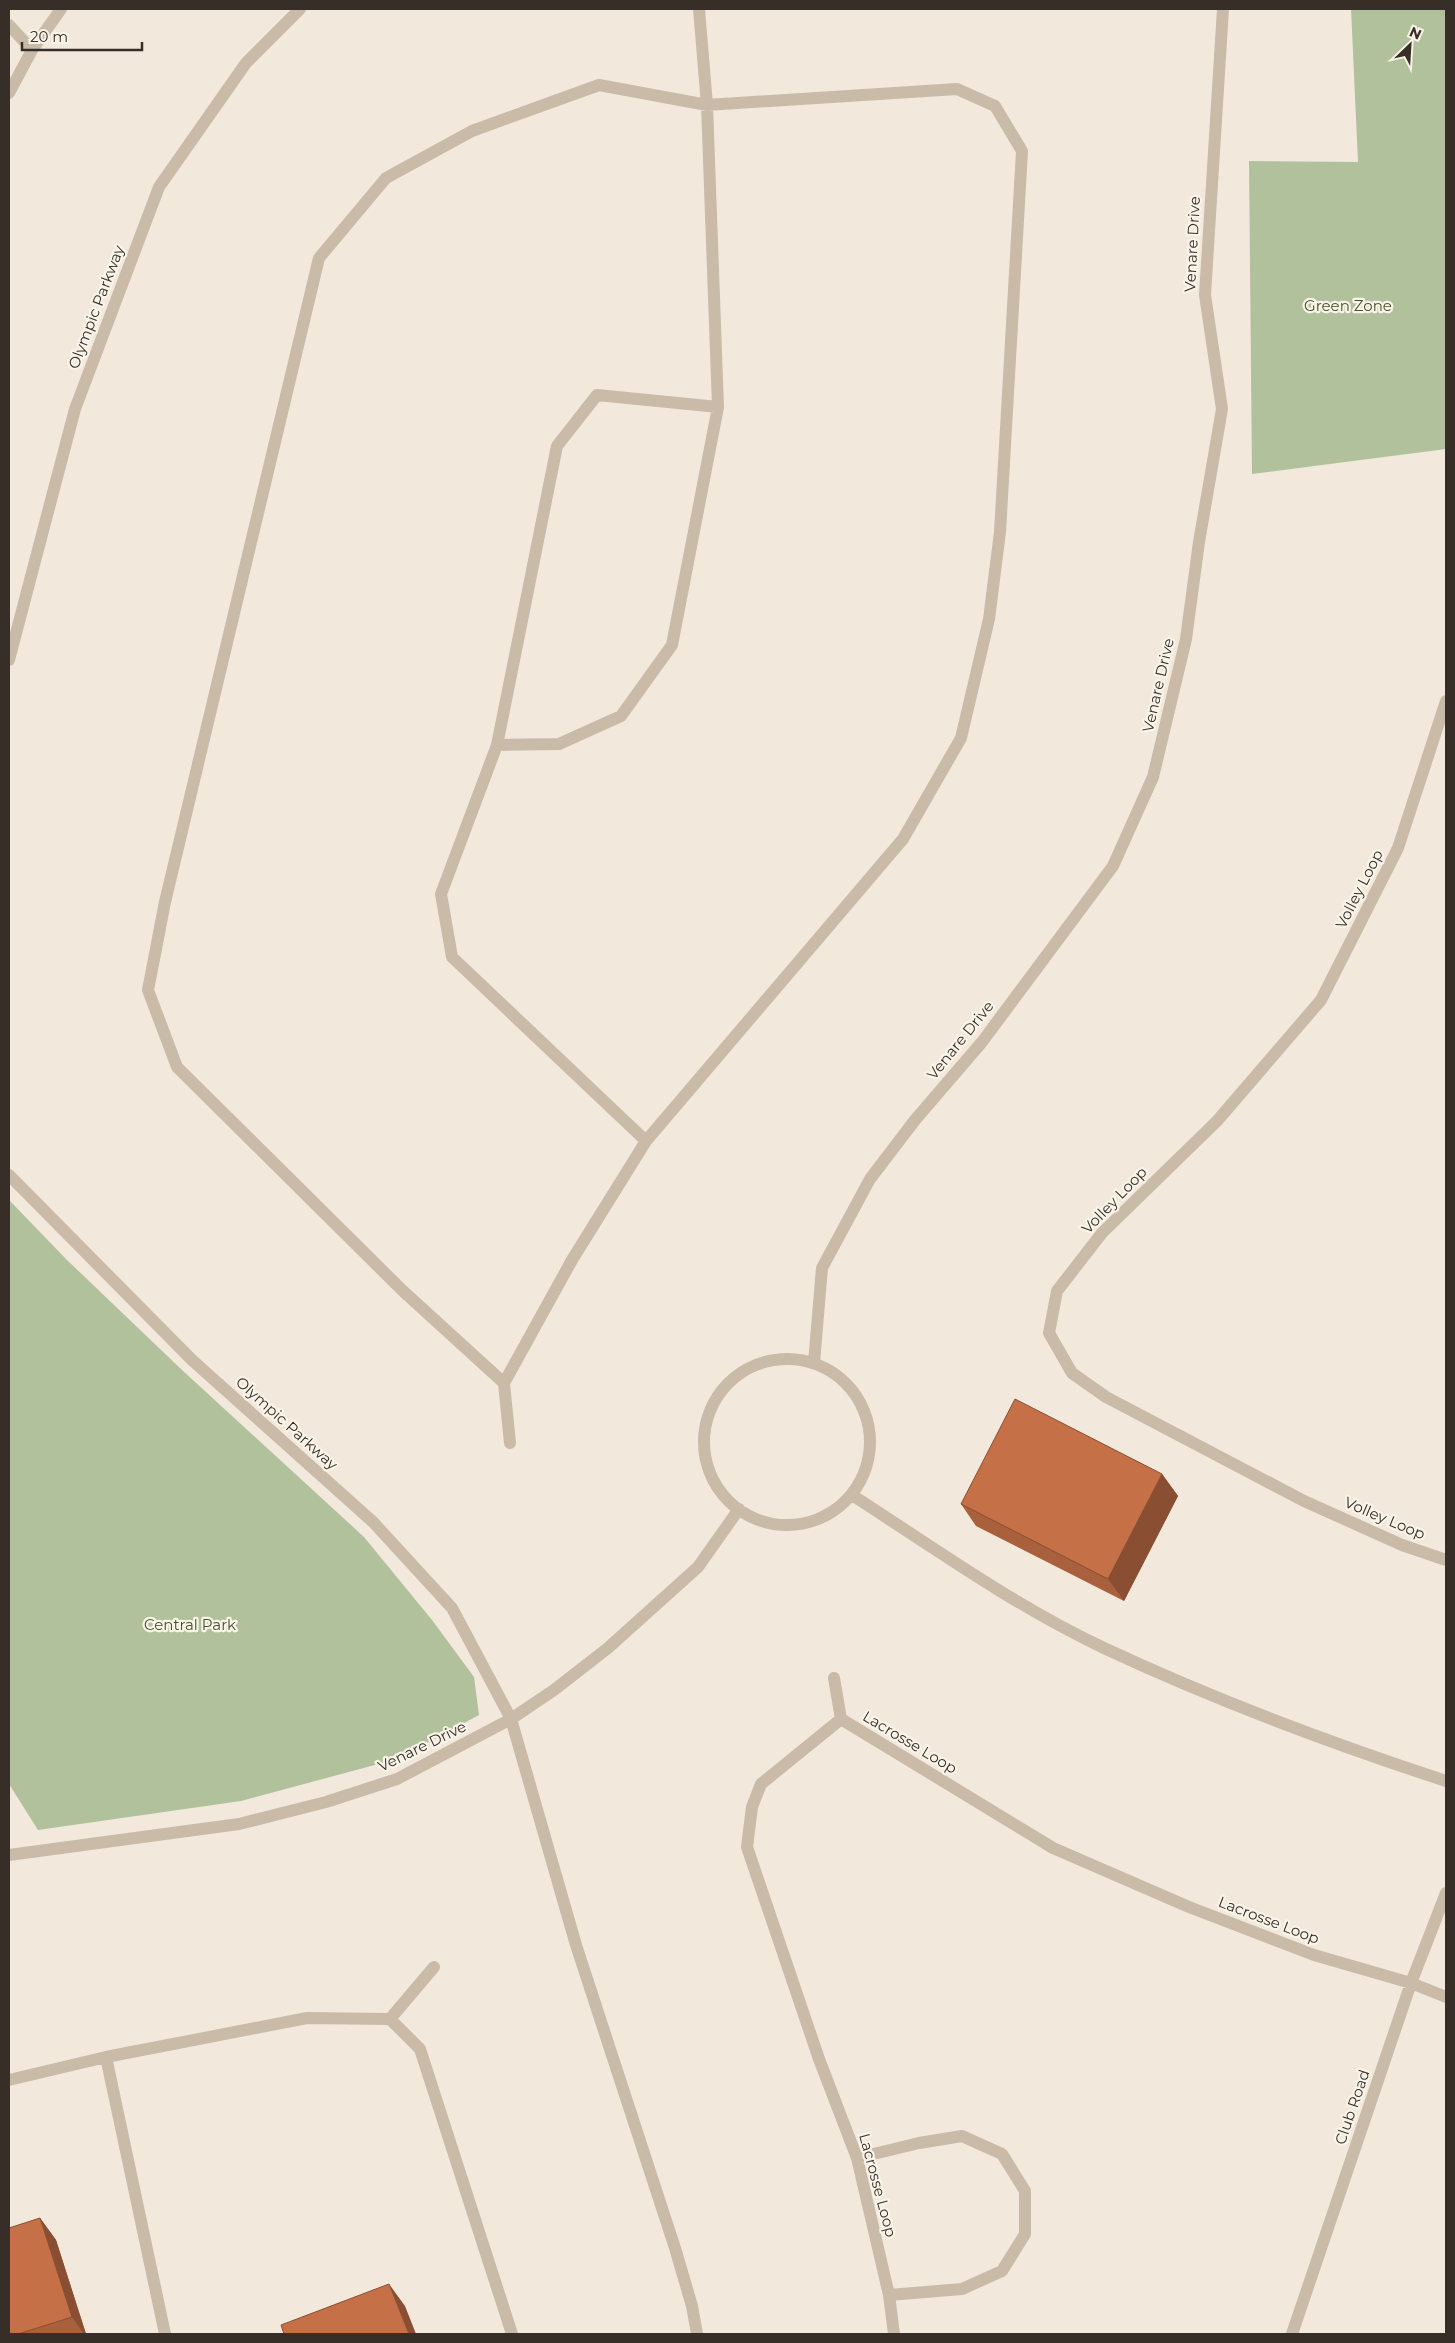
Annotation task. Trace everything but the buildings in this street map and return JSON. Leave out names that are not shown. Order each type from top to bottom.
[{"type":"street","points":[[9,93],[32,50],[61,9]]},
{"type":"street","name":"Olympic Parkway","points":[[9,660],[75,409],[159,188],[246,63],[300,9]]},
{"type":"street","points":[[497,745],[559,744],[621,716],[672,645],[718,407],[707,105],[700,9]]},
{"type":"street","name":"Venare Drive","points":[[814,1363],[822,1268],[870,1179],[915,1120],[982,1042],[1114,866],[1153,777],[1186,639],[1199,542],[1222,409],[1205,296],[1223,9]]},
{"type":"street","points":[[9,25],[32,50]]},
{"type":"street","points":[[504,1383],[403,1291],[177,1067],[148,990],[167,892],[319,258],[386,178],[472,131],[599,85],[707,105],[957,90],[995,106],[1022,151],[1000,532],[989,619],[961,738],[903,839],[646,1141],[572,1260],[504,1383],[510,1443]]},
{"type":"street","points":[[646,1141],[452,957],[441,894],[497,745],[557,446],[597,395],[718,407]]},
{"type":"street","name":"Volley Loop","points":[[1446,701],[1398,848],[1321,1000],[1217,1121],[1102,1233],[1057,1291],[1049,1333],[1072,1373],[1106,1397],[1304,1501],[1402,1545],[1446,1560]]},
{"type":"street","name":"Olympic Parkway","points":[[9,1176],[192,1360],[372,1522],[452,1608],[511,1719],[576,1945],[678,2256],[698,2334]]},
{"type":"street","points":[[788,1358],[814,1363],[838,1376],[856,1395],[868,1419],[870,1446],[865,1472],[852,1495],[833,1511],[810,1522],[786,1525],[761,1521],[739,1509],[720,1491],[708,1468],[703,1442],[708,1416],[719,1393],[738,1374],[761,1362],[788,1358]]},
{"type":"street","points":[[852,1495],[1008,1595],[1103,1648],[1246,1710],[1353,1750],[1446,1781]]},
{"type":"street","name":"Venare Drive","points":[[9,1856],[239,1824],[326,1802],[397,1779],[511,1719],[554,1690],[608,1648],[698,1567],[739,1509]]},
{"type":"street","points":[[834,1678],[841,1719]]},
{"type":"street","name":"Lacrosse Loop","points":[[894,2334],[889,2295],[857,2158],[818,2059],[747,1847],[752,1807],[761,1784],[841,1719],[1053,1848],[1189,1907],[1314,1955],[1411,1983],[1446,1997]]},
{"type":"street","name":"Club Road","points":[[1292,2334],[1411,1983],[1446,1892]]},
{"type":"street","points":[[390,2019],[434,1967]]},
{"type":"street","points":[[9,2080],[106,2057],[307,2018],[390,2019],[420,2050],[512,2334]]},
{"type":"street","points":[[106,2057],[165,2334]]},
{"type":"street","points":[[857,2158],[918,2143],[962,2136],[1002,2154],[1025,2191],[1025,2234],[1002,2271],[962,2289],[889,2295]]},
{"type":"green space","name":"Green Zone","points":[[1351,9],[1446,9],[1446,449],[1252,474],[1249,161],[1358,162]]},
{"type":"green space","name":"Central Park","points":[[9,1200],[66,1259],[182,1370],[364,1537],[432,1620],[474,1677],[479,1715],[397,1759],[241,1801],[38,1830],[9,1784]]}]
